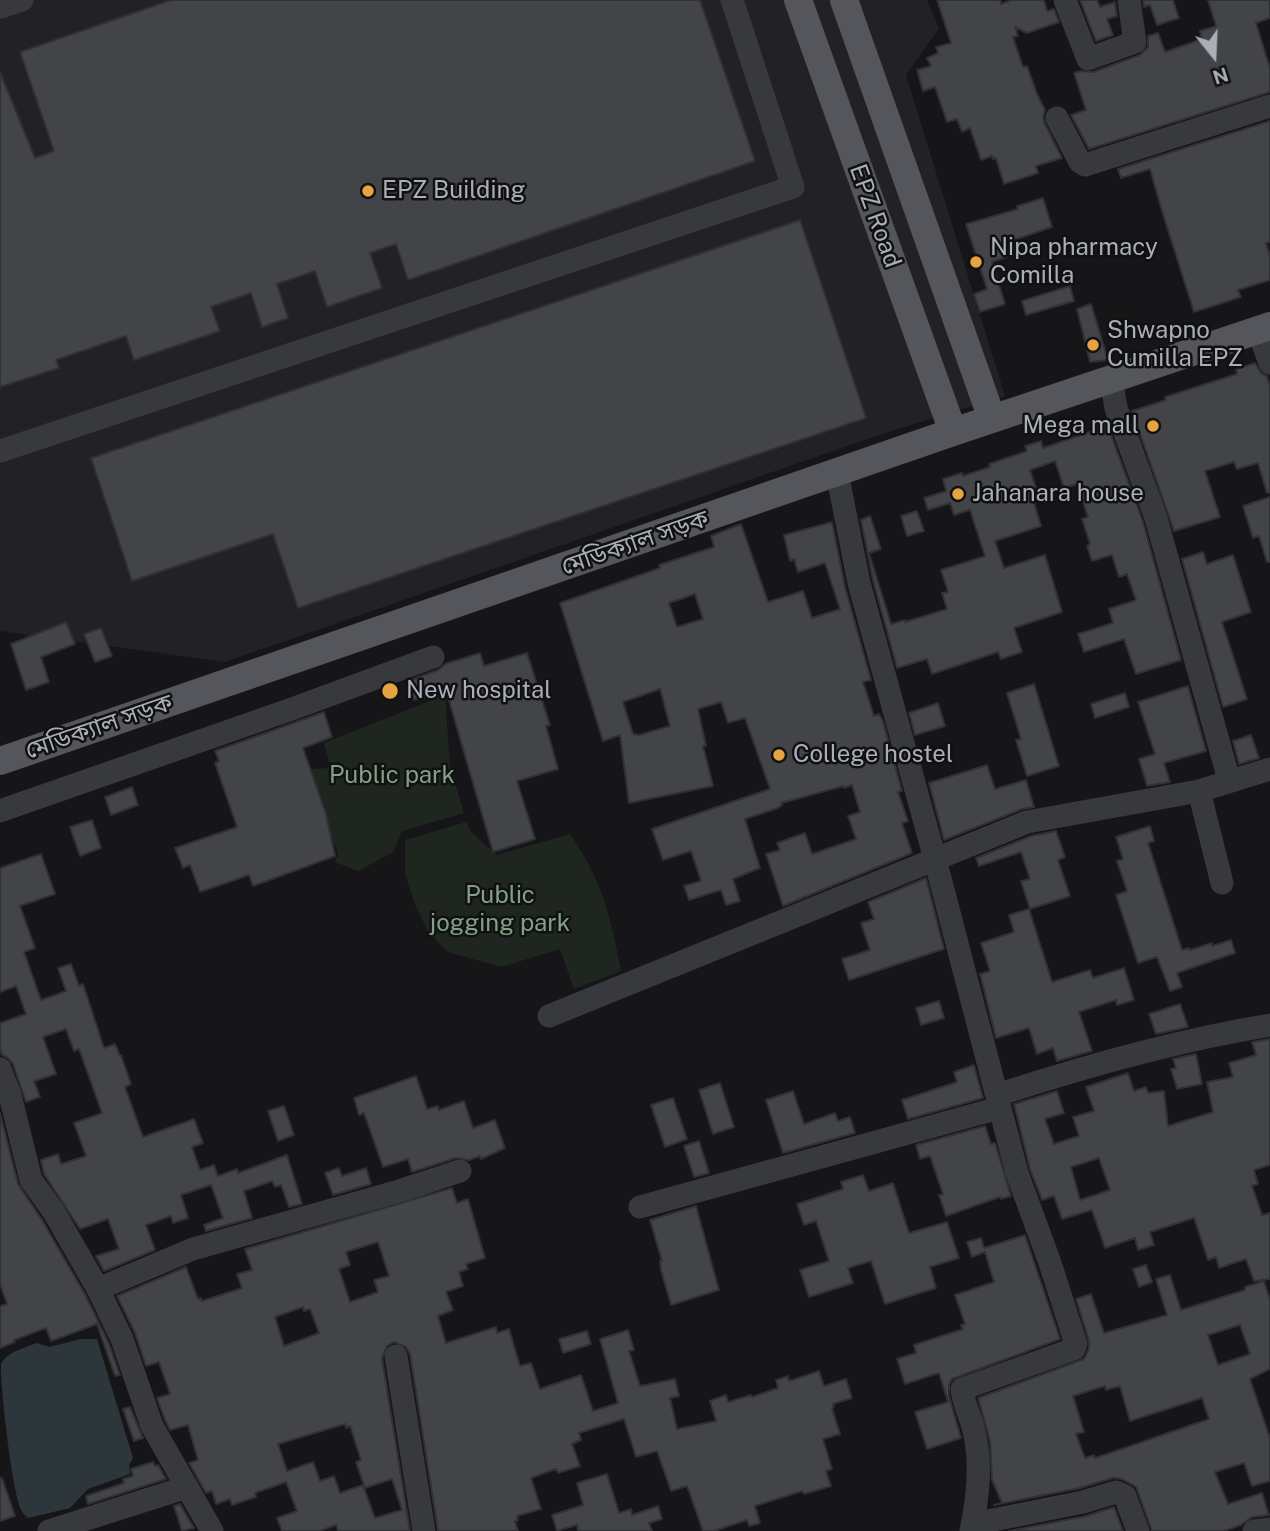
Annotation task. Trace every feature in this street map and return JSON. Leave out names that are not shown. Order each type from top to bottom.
[{"type":"main road","name":"EPZ Road","points":[[798,0],[953,432]]},
{"type":"main road","name":"EPZ Road","points":[[844,0],[992,419]]},
{"type":"main road","name":"মেডিক্যাল সড়ক","points":[[0,761],[953,432],[1264,328]]},
{"type":"street","points":[[0,7],[22,0]]},
{"type":"street","points":[[0,451],[793,187],[732,0]]},
{"type":"street","points":[[1065,0],[1088,59],[1135,42],[1129,0]]},
{"type":"street","points":[[1057,118],[1080,162],[1085,165],[1270,106]]},
{"type":"street","points":[[1264,328],[1270,363]]},
{"type":"street","points":[[1111,379],[1116,408],[1156,518],[1229,780]]},
{"type":"street","points":[[837,473],[859,583],[935,859],[999,1108],[1017,1173],[1050,1263],[1076,1347],[962,1389],[975,1432],[979,1468],[978,1498],[972,1528],[1116,1492],[1125,1496],[1138,1531]]},
{"type":"street","points":[[0,811],[433,657]]},
{"type":"street","points":[[549,1016],[1027,822],[1199,790],[1270,769]]},
{"type":"street","points":[[1199,790],[1222,883]]},
{"type":"street","points":[[999,1108],[1000,1094],[1077,1069],[1212,1035],[1270,1025]]},
{"type":"street","points":[[0,1069],[10,1095],[31,1180],[54,1212],[98,1289],[122,1339],[152,1426],[212,1531]]},
{"type":"street","points":[[640,1207],[999,1108]]},
{"type":"street","points":[[98,1289],[193,1249],[460,1171]]},
{"type":"street","points":[[396,1356],[424,1531]]},
{"type":"street","points":[[48,1531],[187,1487]]},
{"type":"street","points":[[1254,1531],[1270,1529]]},
{"type":"shaded area","points":[[0,0],[927,0],[939,29],[906,75],[1005,396],[885,433],[225,662],[0,631]]},
{"type":"shaded area","points":[[81,1339],[97,1339],[133,1458],[129,1465],[130,1474],[88,1489],[70,1508],[28,1518],[21,1510],[10,1460],[1,1365],[6,1357],[37,1343],[49,1347]]},
{"type":"green space","name":"Public park","points":[[445,695],[450,766],[464,813],[402,831],[393,852],[358,871],[335,862],[338,853],[317,799],[312,769],[331,768],[324,743]]},
{"type":"green space","name":"Public jogging park","points":[[466,822],[471,832],[497,855],[570,834],[598,883],[621,971],[574,989],[560,949],[501,967],[448,952],[428,932],[415,904],[405,874],[405,840]]},
{"type":"building","name":"EPZ Building","points":[[171,0],[700,0],[755,161],[408,280],[396,244],[370,253],[382,288],[327,307],[315,271],[277,284],[288,318],[262,327],[251,293],[211,307],[220,331],[134,360],[126,336],[56,360],[59,368],[0,387],[0,72],[35,158],[54,151],[20,52]]},
{"type":"building","points":[[937,0],[1000,0],[1001,4],[1012,0],[1044,0],[1047,11],[1054,9],[1059,22],[1027,33],[1015,27],[1018,36],[1013,37],[1023,67],[1027,66],[1045,110],[1045,124],[1062,158],[1036,166],[1038,173],[1004,184],[996,158],[993,159],[992,156],[981,160],[970,128],[962,132],[957,119],[947,122],[935,87],[923,91],[917,70],[931,66],[927,58],[938,53],[936,47],[951,43]]},
{"type":"building","points":[[1080,0],[1097,0],[1100,7],[1115,2],[1117,16],[1107,19],[1113,35],[1096,41]]},
{"type":"building","points":[[1143,0],[1173,0],[1179,18],[1157,25],[1150,5],[1144,7]]},
{"type":"building","points":[[1208,0],[1270,0],[1270,18],[1256,23],[1270,68],[1270,92],[1089,149],[1071,115],[1086,110],[1074,73],[1093,72],[1140,55],[1148,47],[1148,36],[1158,33],[1165,52],[1202,39],[1200,31],[1216,26]]},
{"type":"building","points":[[1270,121],[1270,242],[1266,243],[1270,256],[1270,280],[1238,290],[1241,297],[1194,312],[1150,169],[1121,178],[1118,169]]},
{"type":"building","points":[[1043,198],[1052,227],[1008,242],[1012,255],[992,262],[1005,304],[980,312],[974,294],[987,289],[966,224],[1018,209],[1017,206]]},
{"type":"building","points":[[800,220],[866,418],[298,608],[273,534],[132,581],[91,458]]},
{"type":"building","points":[[1070,286],[1074,301],[1026,315],[1022,301]]},
{"type":"building","points":[[1091,304],[1108,360],[1090,362],[1077,309]]},
{"type":"building","points":[[1255,363],[1261,373],[1267,376],[1270,387],[1270,492],[1267,493],[1258,463],[1237,469],[1234,462],[1205,471],[1220,517],[1174,531],[1132,411],[1166,400],[1165,397],[1237,374],[1236,369]]},
{"type":"building","points":[[1106,421],[1143,522],[1181,660],[1136,674],[1124,639],[1084,652],[1078,634],[1113,623],[1109,609],[1136,600],[1127,574],[1119,577],[1112,555],[1092,561],[1082,519],[1088,517],[1077,484],[1064,488],[1055,461],[1030,470],[1038,494],[1032,496],[1041,526],[995,541],[1004,568],[1045,555],[1062,612],[1014,628],[1022,652],[1001,659],[998,652],[932,674],[927,659],[897,668],[873,580],[861,520],[870,516],[881,549],[869,553],[891,624],[947,609],[942,593],[948,592],[941,570],[985,556],[970,510],[954,515],[950,503],[928,510],[924,498],[946,491],[943,479],[990,467],[989,464],[1027,451],[1025,446],[1041,441],[1043,448],[1093,431],[1091,426]]},
{"type":"building","points":[[1270,497],[1270,562],[1267,562],[1259,536],[1253,538],[1243,506]]},
{"type":"building","points":[[917,511],[924,531],[907,536],[901,516]]},
{"type":"building","points":[[832,522],[845,587],[871,680],[863,682],[874,716],[879,714],[883,721],[902,791],[898,792],[908,821],[902,823],[912,853],[783,906],[766,854],[780,850],[777,843],[805,833],[812,854],[856,839],[848,816],[860,812],[852,785],[844,786],[781,803],[778,808],[745,819],[760,868],[733,879],[740,901],[726,905],[721,890],[689,900],[684,886],[701,881],[691,851],[663,860],[652,829],[770,789],[745,718],[728,723],[721,702],[698,709],[706,746],[703,746],[713,786],[629,803],[620,735],[603,741],[560,603],[714,547],[711,536],[741,524],[768,602],[803,591],[812,618],[840,609],[825,563],[798,572],[794,559],[790,561],[784,535]],"holes":[[[695,594],[703,619],[677,627],[669,603]],[[660,689],[670,726],[639,735],[633,734],[623,702]]]},
{"type":"building","points":[[1203,552],[1207,564],[1233,555],[1251,612],[1222,622],[1247,699],[1223,707],[1182,559]]},
{"type":"building","points":[[66,622],[75,644],[41,657],[49,682],[26,690],[11,644]]},
{"type":"building","points":[[101,628],[112,656],[95,662],[84,634]]},
{"type":"building","points":[[480,653],[484,666],[527,653],[550,725],[546,726],[558,769],[517,781],[535,839],[493,852],[446,690],[414,700],[408,681],[438,670],[445,664]]},
{"type":"building","points":[[1034,684],[1059,766],[1027,776],[1016,740],[1021,739],[1007,693]]},
{"type":"building","points":[[1188,686],[1206,751],[1164,763],[1170,782],[1147,786],[1139,759],[1155,754],[1138,702]]},
{"type":"building","points":[[1125,693],[1129,707],[1095,718],[1091,704]]},
{"type":"building","points":[[938,703],[945,726],[915,735],[909,713]]},
{"type":"building","points":[[324,712],[332,737],[303,748],[326,814],[335,856],[253,886],[249,875],[200,892],[190,865],[183,868],[175,848],[237,827],[215,763],[219,761],[215,751]]},
{"type":"building","points":[[1251,735],[1259,758],[1239,764],[1233,741]]},
{"type":"building","points":[[987,765],[995,789],[1026,780],[1034,807],[1022,809],[944,840],[929,783]]},
{"type":"building","points":[[132,787],[138,805],[111,815],[105,797]]},
{"type":"building","points":[[92,820],[101,848],[80,856],[70,827]]},
{"type":"building","points":[[1150,826],[1154,841],[1148,843],[1182,950],[1231,940],[1235,953],[1177,973],[1182,987],[1170,991],[1157,957],[1138,963],[1116,895],[1127,891],[1117,861],[1123,859],[1116,837]]},
{"type":"building","points":[[1056,831],[1065,857],[1058,860],[1070,896],[1030,909],[1021,881],[1030,879],[1021,852],[979,866],[976,858],[1031,836]]},
{"type":"building","points":[[41,854],[55,894],[20,906],[35,948],[24,952],[41,1000],[66,991],[58,968],[71,964],[79,986],[83,984],[104,1048],[115,1044],[121,1055],[131,1084],[125,1087],[143,1137],[194,1119],[203,1143],[192,1147],[200,1170],[214,1165],[218,1176],[237,1169],[238,1173],[287,1155],[302,1204],[289,1207],[281,1185],[275,1187],[272,1181],[244,1191],[252,1218],[206,1231],[204,1225],[223,1218],[211,1185],[181,1195],[188,1218],[173,1223],[171,1216],[146,1225],[155,1250],[104,1271],[96,1256],[119,1249],[108,1219],[80,1229],[44,1174],[41,1160],[58,1154],[61,1164],[86,1156],[74,1123],[102,1113],[79,1049],[74,1051],[66,1029],[43,1037],[56,1074],[34,1081],[40,1097],[26,1102],[13,1064],[2,1055],[0,1049],[0,1023],[26,1014],[16,986],[0,992],[0,868]]},
{"type":"building","points":[[926,878],[944,949],[849,980],[842,959],[870,950],[861,923],[874,919],[868,902]]},
{"type":"building","points":[[1029,909],[1052,982],[1090,970],[1093,978],[1124,968],[1134,1000],[1117,1005],[1116,1000],[1079,1012],[1092,1051],[1057,1061],[1053,1048],[1037,1054],[1029,1028],[996,1038],[980,974],[990,971],[981,943],[1014,932],[1009,915]]},
{"type":"building","points":[[939,1001],[944,1018],[921,1025],[916,1008]]},
{"type":"building","points":[[1180,1004],[1188,1027],[1156,1034],[1149,1014]]},
{"type":"building","points":[[1270,1039],[1270,1165],[1254,1170],[1258,1184],[1252,1186],[1262,1215],[1270,1213],[1270,1279],[1254,1281],[1246,1259],[1219,1268],[1216,1257],[1208,1260],[1194,1218],[1150,1232],[1154,1245],[1138,1250],[1135,1238],[1105,1248],[1092,1210],[1062,1219],[1054,1196],[1042,1200],[1030,1169],[1014,1104],[1057,1091],[1064,1113],[1045,1119],[1054,1144],[1079,1136],[1073,1117],[1094,1111],[1086,1087],[1128,1073],[1134,1091],[1146,1087],[1148,1093],[1164,1091],[1168,1126],[1213,1112],[1207,1082],[1233,1077],[1229,1063],[1256,1055],[1252,1042]],"holes":[[[1099,1158],[1110,1190],[1080,1200],[1071,1167]]]},
{"type":"building","points":[[1196,1054],[1202,1084],[1177,1089],[1171,1069],[1176,1068],[1173,1059]]},
{"type":"building","points":[[974,1065],[983,1098],[908,1119],[902,1100],[957,1082],[954,1072]]},
{"type":"building","points":[[416,1076],[427,1109],[438,1106],[439,1110],[464,1101],[473,1128],[495,1120],[505,1148],[481,1159],[480,1156],[469,1160],[456,1158],[412,1172],[408,1159],[383,1167],[364,1113],[359,1115],[354,1098]]},
{"type":"building","points":[[720,1083],[734,1127],[713,1134],[699,1090]]},
{"type":"building","points":[[793,1091],[804,1124],[835,1113],[838,1121],[850,1117],[855,1133],[783,1153],[766,1100]]},
{"type":"building","points":[[673,1098],[687,1139],[665,1147],[651,1105]]},
{"type":"building","points":[[284,1106],[294,1135],[278,1141],[268,1111]]},
{"type":"building","points":[[0,1113],[18,1184],[86,1296],[109,1344],[120,1375],[115,1376],[97,1324],[51,1341],[46,1328],[0,1348],[0,1306],[7,1304],[0,1284]]},
{"type":"building","points":[[985,1126],[991,1144],[995,1143],[1011,1196],[1000,1197],[946,1216],[939,1195],[943,1194],[930,1156],[920,1159],[916,1145]]},
{"type":"building","points":[[699,1141],[709,1173],[694,1177],[684,1146]]},
{"type":"building","points":[[339,1168],[342,1176],[366,1168],[371,1184],[333,1195],[325,1173]]},
{"type":"building","points":[[863,1175],[869,1191],[893,1183],[909,1233],[947,1222],[959,1258],[930,1267],[936,1288],[885,1304],[871,1261],[848,1268],[853,1283],[809,1297],[800,1270],[829,1261],[816,1221],[804,1225],[797,1204],[843,1189],[841,1182]]},
{"type":"building","points":[[452,1188],[457,1203],[468,1199],[485,1258],[466,1264],[468,1269],[459,1272],[463,1286],[446,1292],[453,1310],[438,1316],[446,1343],[496,1327],[497,1333],[509,1329],[520,1366],[531,1363],[540,1389],[581,1375],[593,1411],[618,1403],[600,1339],[628,1330],[634,1350],[629,1351],[640,1386],[675,1379],[679,1396],[670,1398],[677,1429],[716,1421],[710,1401],[726,1395],[728,1402],[751,1395],[752,1397],[778,1388],[776,1380],[788,1376],[789,1381],[819,1371],[824,1386],[846,1379],[852,1398],[833,1404],[832,1408],[840,1434],[823,1439],[832,1469],[826,1471],[831,1486],[804,1494],[802,1491],[755,1506],[760,1523],[749,1526],[747,1520],[714,1531],[703,1531],[687,1486],[671,1491],[657,1451],[636,1457],[624,1419],[579,1433],[581,1440],[572,1444],[580,1466],[558,1473],[556,1469],[531,1478],[541,1509],[517,1516],[518,1520],[515,1521],[518,1531],[438,1531],[410,1354],[406,1347],[394,1342],[387,1346],[382,1358],[410,1531],[338,1531],[336,1525],[320,1531],[282,1531],[277,1518],[297,1511],[286,1482],[232,1505],[230,1499],[216,1504],[212,1491],[206,1493],[189,1463],[198,1460],[188,1425],[170,1430],[157,1398],[170,1394],[159,1362],[146,1366],[135,1333],[117,1296],[186,1267],[198,1299],[201,1298],[202,1301],[242,1288],[237,1274],[252,1270],[245,1249]],"holes":[[[378,1242],[389,1276],[374,1280],[378,1292],[350,1302],[339,1269],[350,1265],[346,1252]],[[303,1307],[304,1311],[310,1309],[319,1333],[284,1346],[275,1317]],[[345,1424],[346,1428],[350,1426],[361,1460],[356,1462],[365,1488],[392,1479],[402,1510],[375,1518],[363,1485],[340,1493],[334,1476],[320,1481],[313,1462],[287,1471],[278,1444]]]},
{"type":"building","points":[[696,1206],[719,1290],[671,1305],[650,1220]]},
{"type":"building","points":[[1025,1235],[1060,1339],[952,1379],[949,1396],[961,1438],[927,1449],[915,1412],[948,1402],[939,1373],[905,1384],[897,1359],[916,1353],[914,1345],[963,1329],[961,1325],[965,1324],[955,1295],[994,1282],[985,1252],[972,1257],[967,1242],[981,1238],[984,1248]]},
{"type":"building","points":[[1146,1265],[1152,1282],[1139,1287],[1133,1269]]},
{"type":"building","points":[[1170,1275],[1181,1310],[1245,1290],[1245,1287],[1264,1281],[1270,1300],[1270,1369],[1250,1379],[1270,1438],[1270,1481],[1252,1486],[1244,1463],[1215,1472],[1228,1504],[1262,1493],[1269,1515],[1252,1517],[1241,1525],[1224,1531],[1152,1531],[1136,1487],[1122,1479],[1113,1478],[1080,1488],[994,1505],[1002,1503],[992,1480],[990,1441],[978,1398],[1084,1359],[1089,1349],[1089,1341],[1076,1299],[1091,1294],[1104,1333],[1167,1315],[1156,1279]],"holes":[[[1240,1325],[1250,1354],[1218,1365],[1208,1335]],[[1105,1386],[1106,1390],[1120,1386],[1130,1421],[1202,1398],[1209,1419],[1095,1458],[1094,1455],[1085,1458],[1076,1434],[1084,1432],[1073,1396]]]},
{"type":"building","points":[[587,1331],[591,1344],[563,1353],[559,1339]]},
{"type":"building","points":[[130,1407],[143,1438],[134,1441],[123,1409]]},
{"type":"building","points":[[153,1462],[155,1466],[158,1465],[166,1479],[88,1504],[86,1496],[124,1483],[123,1479],[133,1476],[131,1469]]},
{"type":"building","points":[[607,1474],[619,1513],[631,1509],[632,1515],[658,1506],[662,1519],[649,1523],[652,1531],[578,1531],[577,1525],[557,1531],[552,1515],[583,1505],[577,1483]]},
{"type":"building","points":[[0,1478],[15,1516],[0,1521]]},
{"type":"building","points":[[180,1504],[194,1528],[182,1531],[174,1506]]},
{"type":"building","points":[[1114,1507],[1123,1531],[1009,1531],[1086,1516]]},
{"type":"place","name":"EPZ Building","points":[[368,191]]},
{"type":"place","name":"Nipa pharmacy Comilla","points":[[976,262]]},
{"type":"place","name":"Shwapno Cumilla EPZ","points":[[1093,345]]},
{"type":"place","name":"Mega mall","points":[[1153,426]]},
{"type":"place","name":"Jahanara house","points":[[958,494]]},
{"type":"place","name":"New hospital","points":[[390,691]]},
{"type":"place","name":"College hostel","points":[[779,755]]}]
